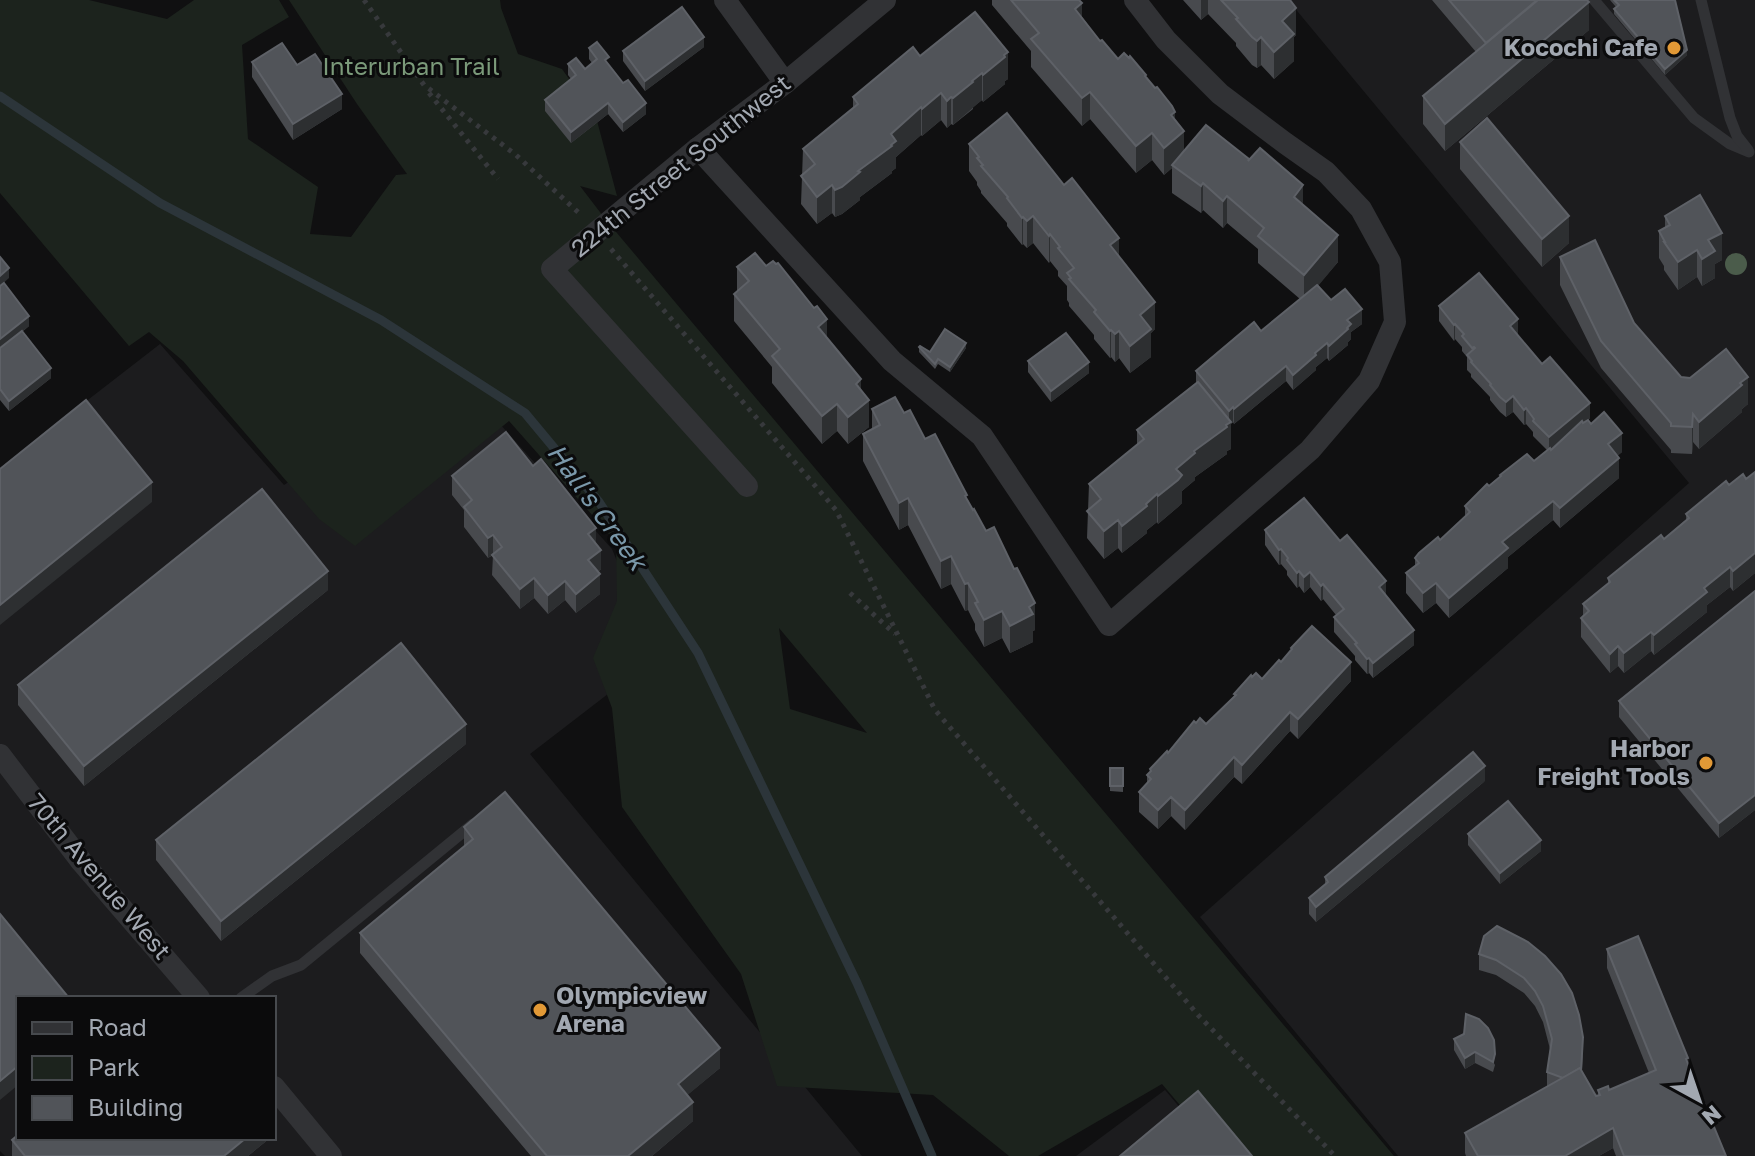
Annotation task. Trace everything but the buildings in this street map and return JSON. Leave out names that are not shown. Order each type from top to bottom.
[{"type":"street","points":[[725,0],[785,83]]},
{"type":"street","name":"224th Street Southwest","points":[[747,486],[552,269],[885,0]]},
{"type":"street","points":[[698,148],[892,361],[982,436],[1109,625],[1310,450],[1369,381],[1395,322],[1390,262],[1361,209],[1326,172],[1220,94],[1166,40],[1135,0]]},
{"type":"street","name":"70th Avenue West","points":[[0,755],[81,861],[197,996]]},
{"type":"street","points":[[276,1089],[331,1156]]},
{"type":"lane","points":[[1594,0],[1694,118],[1730,144],[1752,153]]},
{"type":"lane","points":[[1701,0],[1730,118],[1737,136],[1752,153]]},
{"type":"lane","points":[[244,996],[272,976],[301,965],[476,821]]},
{"type":"path","points":[[364,0],[424,85],[498,179]]},
{"type":"path","points":[[424,85],[516,155],[584,218]]},
{"type":"path","points":[[613,252],[836,510],[935,710],[1199,1016],[1335,1156]]},
{"type":"path","points":[[850,593],[899,637]]},
{"type":"shaded area","points":[[1288,0],[1755,0],[1755,1156],[1398,1156],[1200,917],[1689,483]]},
{"type":"shaded area","points":[[160,344],[284,485],[437,385],[500,424],[612,549],[656,657],[530,754],[862,1156],[5,1156],[0,1151],[0,468]]},
{"type":"shaded area","points":[[1165,1090],[1221,1156],[1076,1156]]},
{"type":"green space","name":"Interurban Trail","points":[[0,0],[89,0],[167,19],[194,0],[279,0],[289,17],[242,45],[248,139],[318,187],[310,234],[351,237],[396,175],[407,174],[289,0],[500,0],[518,54],[562,69],[596,117],[617,196],[580,186],[606,220],[1394,1156],[1223,1156],[1162,1084],[1038,1156],[1009,1156],[933,1095],[777,1086],[741,974],[622,807],[612,708],[593,658],[617,601],[616,542],[509,421],[355,546],[319,519],[183,361],[149,332],[129,346],[0,193]],"holes":[[[779,628],[867,733],[790,709]]]},
{"type":"waterway","name":"Hall's Creek","points":[[0,96],[160,203],[381,320],[525,413],[599,502],[698,653],[857,983],[932,1156]]},
{"type":"place","name":"Kocochi Cafe","points":[[1674,48]]},
{"type":"place","name":"Harbor Freight Tools","points":[[1706,763]]},
{"type":"place","name":"Olympicview Arena","points":[[540,1010]]}]
